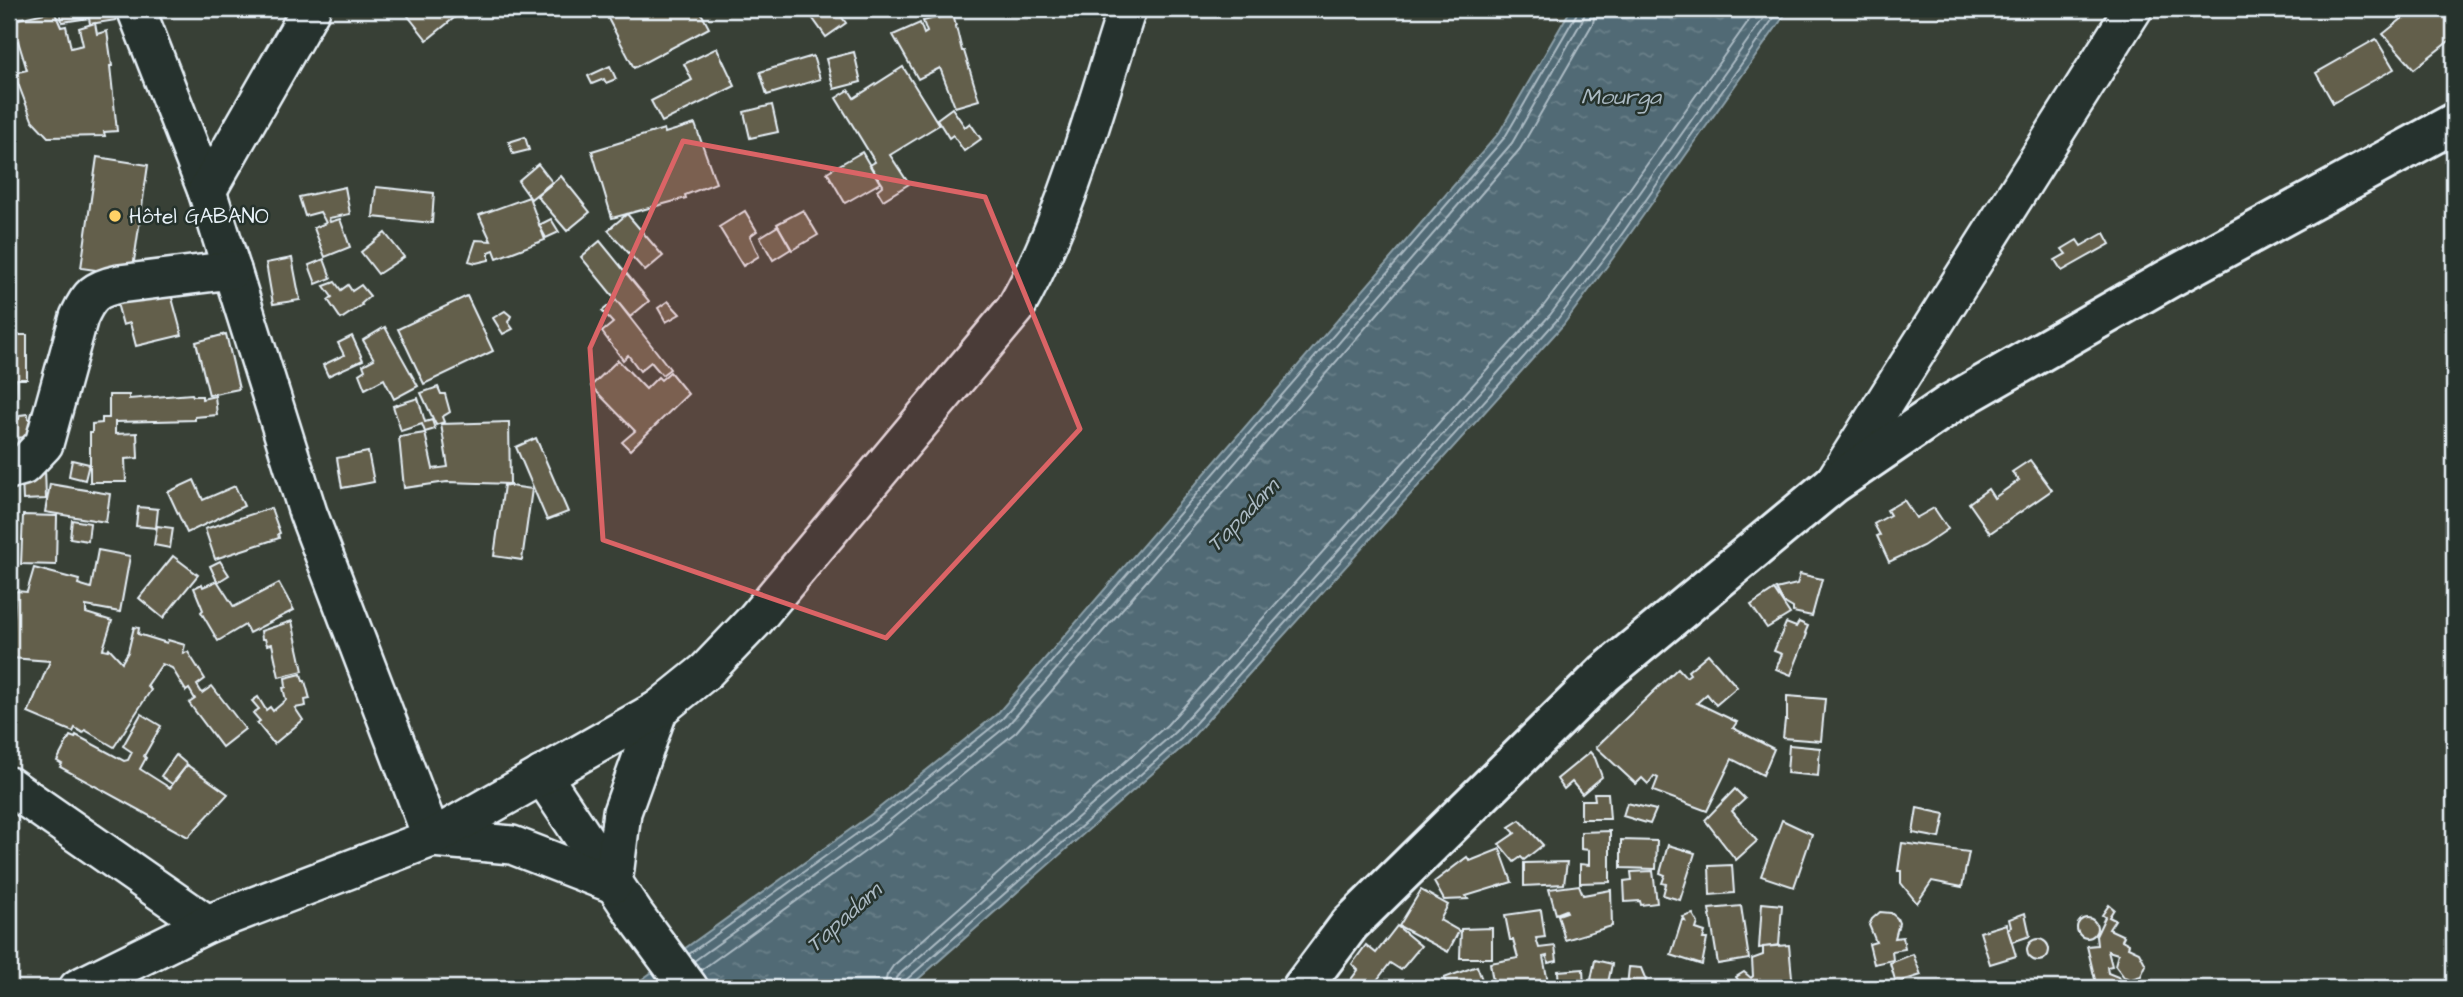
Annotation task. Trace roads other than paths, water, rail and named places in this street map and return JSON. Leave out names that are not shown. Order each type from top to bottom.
[{"type":"main road","points":[[1303,988],[1350,924],[1605,673],[1833,484],[1950,404],[2168,279],[2454,123]]},
{"type":"street","points":[[136,9],[207,191],[308,513],[432,838]]},
{"type":"street","points":[[207,191],[310,9]]},
{"type":"street","points":[[78,988],[208,925],[432,838],[659,709],[706,670],[754,621],[1015,309],[1036,272],[1064,205],[1127,9]]},
{"type":"street","points":[[1833,484],[2133,9]]},
{"type":"street","points":[[9,470],[23,466],[44,444],[79,317],[87,299],[101,288],[110,286],[232,270]]},
{"type":"street","points":[[613,884],[622,813],[659,709]]},
{"type":"street","points":[[542,775],[613,884],[689,988]]},
{"type":"street","points":[[9,786],[208,925]]},
{"type":"street","points":[[432,838],[512,845],[613,884]]},
{"type":"water","name":"Mourga","points":[[1571,9],[1789,9],[1563,325],[1186,744],[908,988],[630,988],[869,816],[997,714],[1499,133]]},
{"type":"place","name":"Hôtel GABANO","points":[[115,216]]},
{"type":"water label","name":"Tapadam","points":[[1242,515]]},
{"type":"water label","name":"Tapadam","points":[[843,917]]}]
